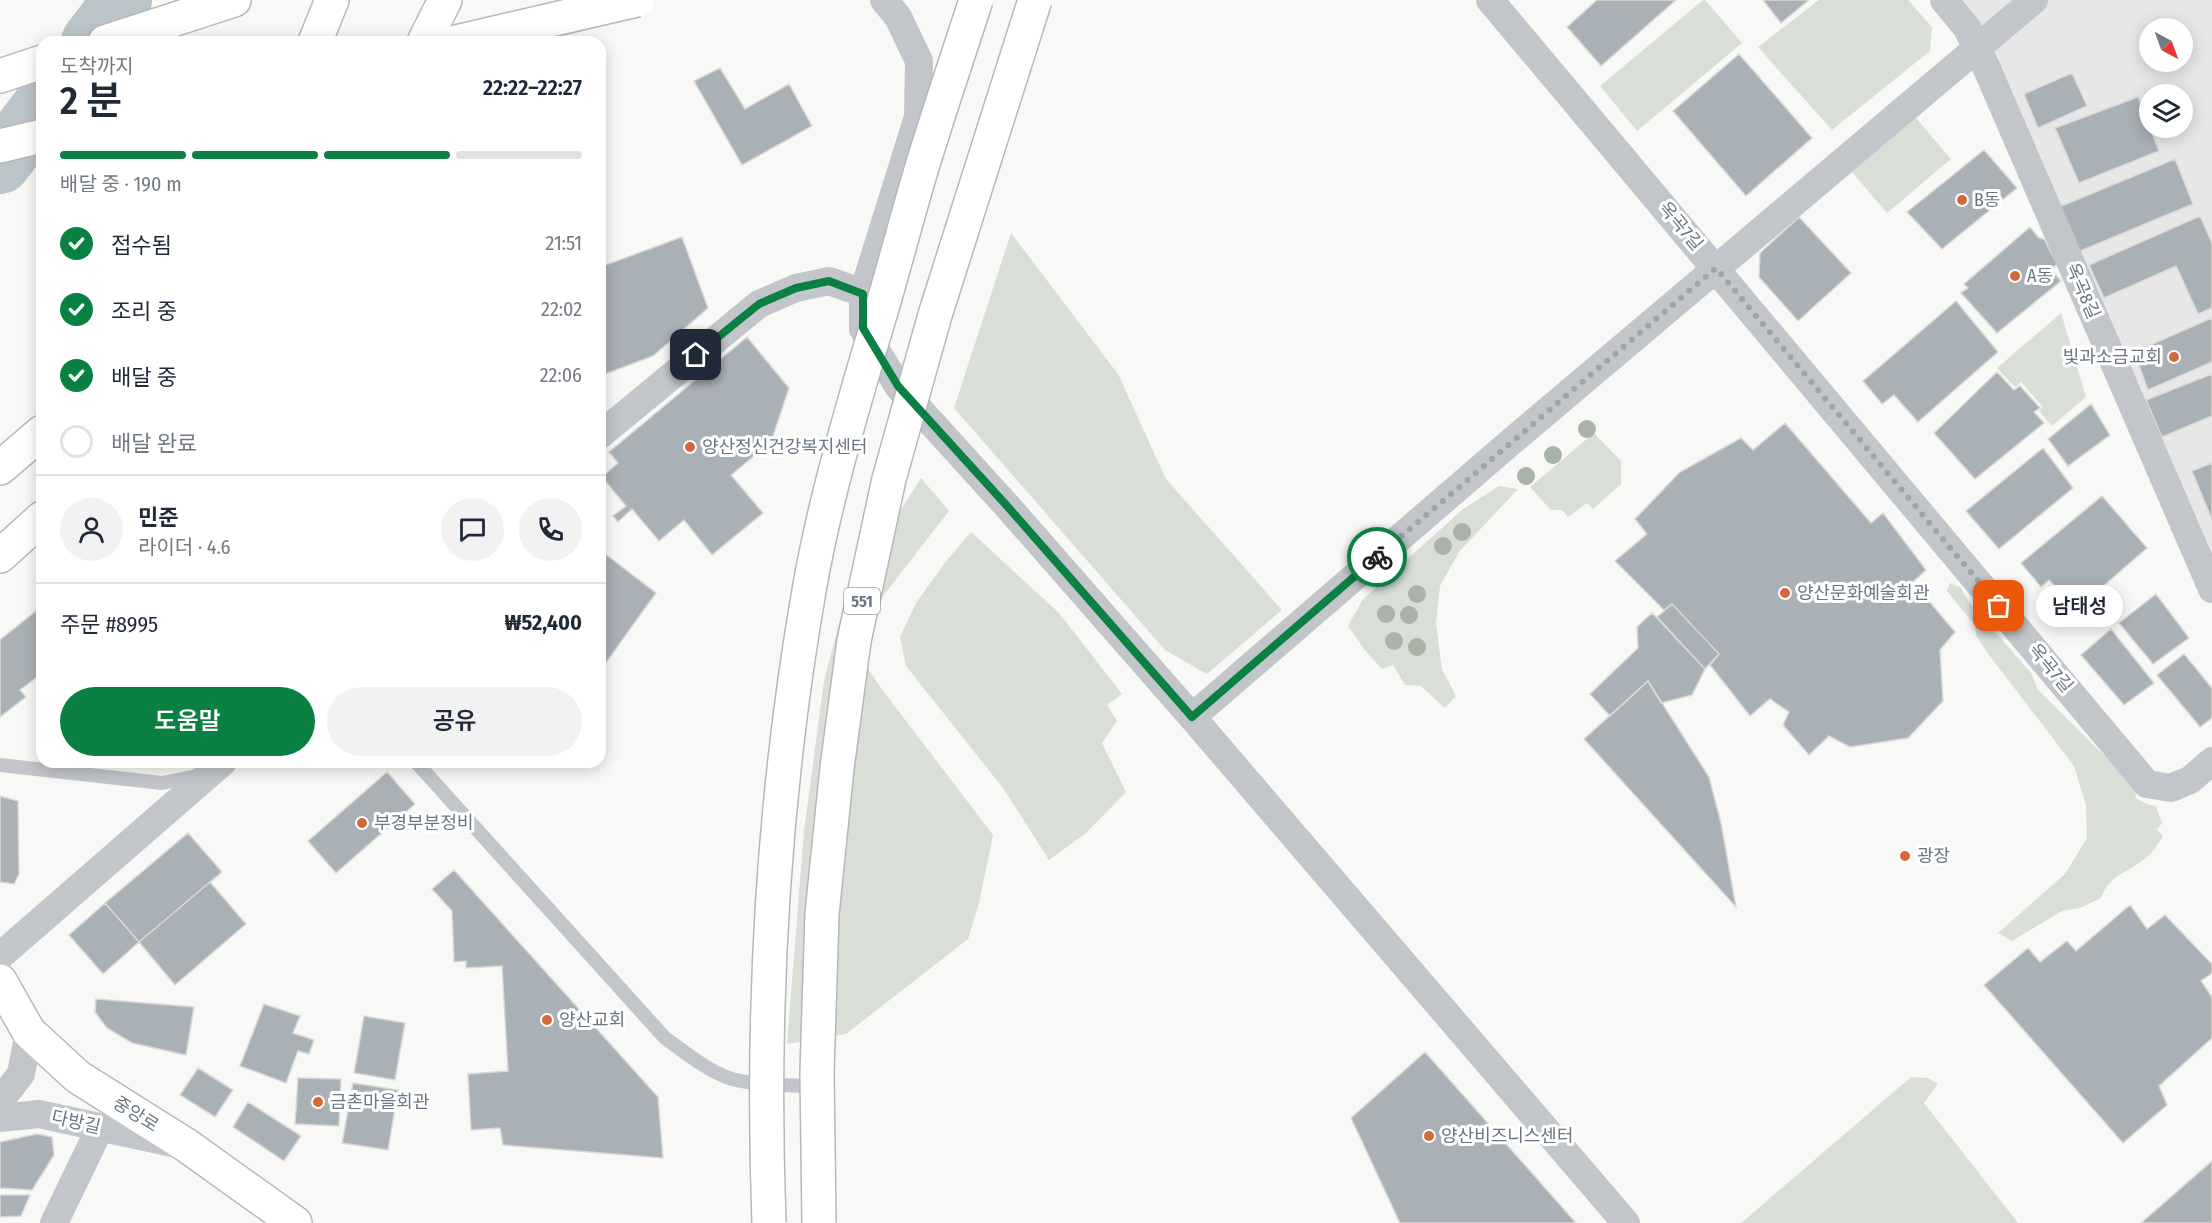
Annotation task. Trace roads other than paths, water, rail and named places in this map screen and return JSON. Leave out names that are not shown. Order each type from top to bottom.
[{"type":"main road","points":[[123,36],[234,0]]},
{"type":"main road","points":[[317,36],[332,0]]},
{"type":"main road","points":[[427,36],[445,0]]},
{"type":"main road","points":[[482,36],[637,0]]},
{"type":"main road","points":[[769,1223],[767,1017],[776,860],[790,714],[811,583],[843,436],[922,167],[976,0]]},
{"type":"main road","name":"551","points":[[819,1223],[817,1072],[822,914],[837,768],[854,640],[889,479],[935,315],[1035,0]]},
{"type":"main road","points":[[0,76],[36,64]]},
{"type":"main road","points":[[0,146],[36,137]]},
{"type":"main road","points":[[0,468],[36,437]]},
{"type":"main road","points":[[0,556],[36,523]]},
{"type":"main road","name":"중앙로","points":[[0,981],[29,1032],[78,1077],[186,1145],[295,1223]]},
{"type":"street","points":[[527,36],[570,6],[585,0]]},
{"type":"street","points":[[884,0],[898,17],[919,61],[918,117],[863,294],[863,328],[898,386],[1008,507],[1192,717],[1626,1223]]},
{"type":"street","name":"옥곡7길","points":[[1491,0],[2147,784],[2171,788],[2190,780],[2212,761]]},
{"type":"street","name":"옥곡8길","points":[[1944,0],[1967,28],[2212,589]]},
{"type":"street","points":[[1192,717],[1503,448],[2034,0]]},
{"type":"street","points":[[606,430],[759,304],[796,288],[829,281],[863,294]]},
{"type":"street","points":[[0,956],[216,768]]},
{"type":"street","points":[[0,1101],[21,1074],[29,1032]]},
{"type":"street","name":"다방길","points":[[0,1119],[39,1114],[186,1145]]},
{"type":"street","points":[[54,1223],[100,1128]]},
{"type":"lane","points":[[0,765],[162,783],[216,768]]},
{"type":"lane","points":[[421,768],[665,1038],[696,1061],[730,1078],[775,1085],[805,1086]]},
{"type":"waterway","points":[[97,36],[119,7],[121,0]]},
{"type":"waterway","points":[[0,163],[36,116]]},
{"type":"place","name":"B동","points":[[1962,200]]},
{"type":"place","name":"A동","points":[[2015,276]]},
{"type":"place","name":"빛과소금교회","points":[[2174,357]]},
{"type":"place","name":"양산정신건강복지센터","points":[[690,447]]},
{"type":"place","name":"양산문화예술회관","points":[[1785,593]]},
{"type":"place","name":"남태성","points":[[1999,606]]},
{"type":"place","name":"부경부분정비","points":[[362,823]]},
{"type":"place","name":"광장","points":[[1905,856]]},
{"type":"place","name":"양산교회","points":[[547,1020]]},
{"type":"place","name":"금촌마을회관","points":[[318,1102]]},
{"type":"place","name":"양산비즈니스센터","points":[[1429,1136]]}]
